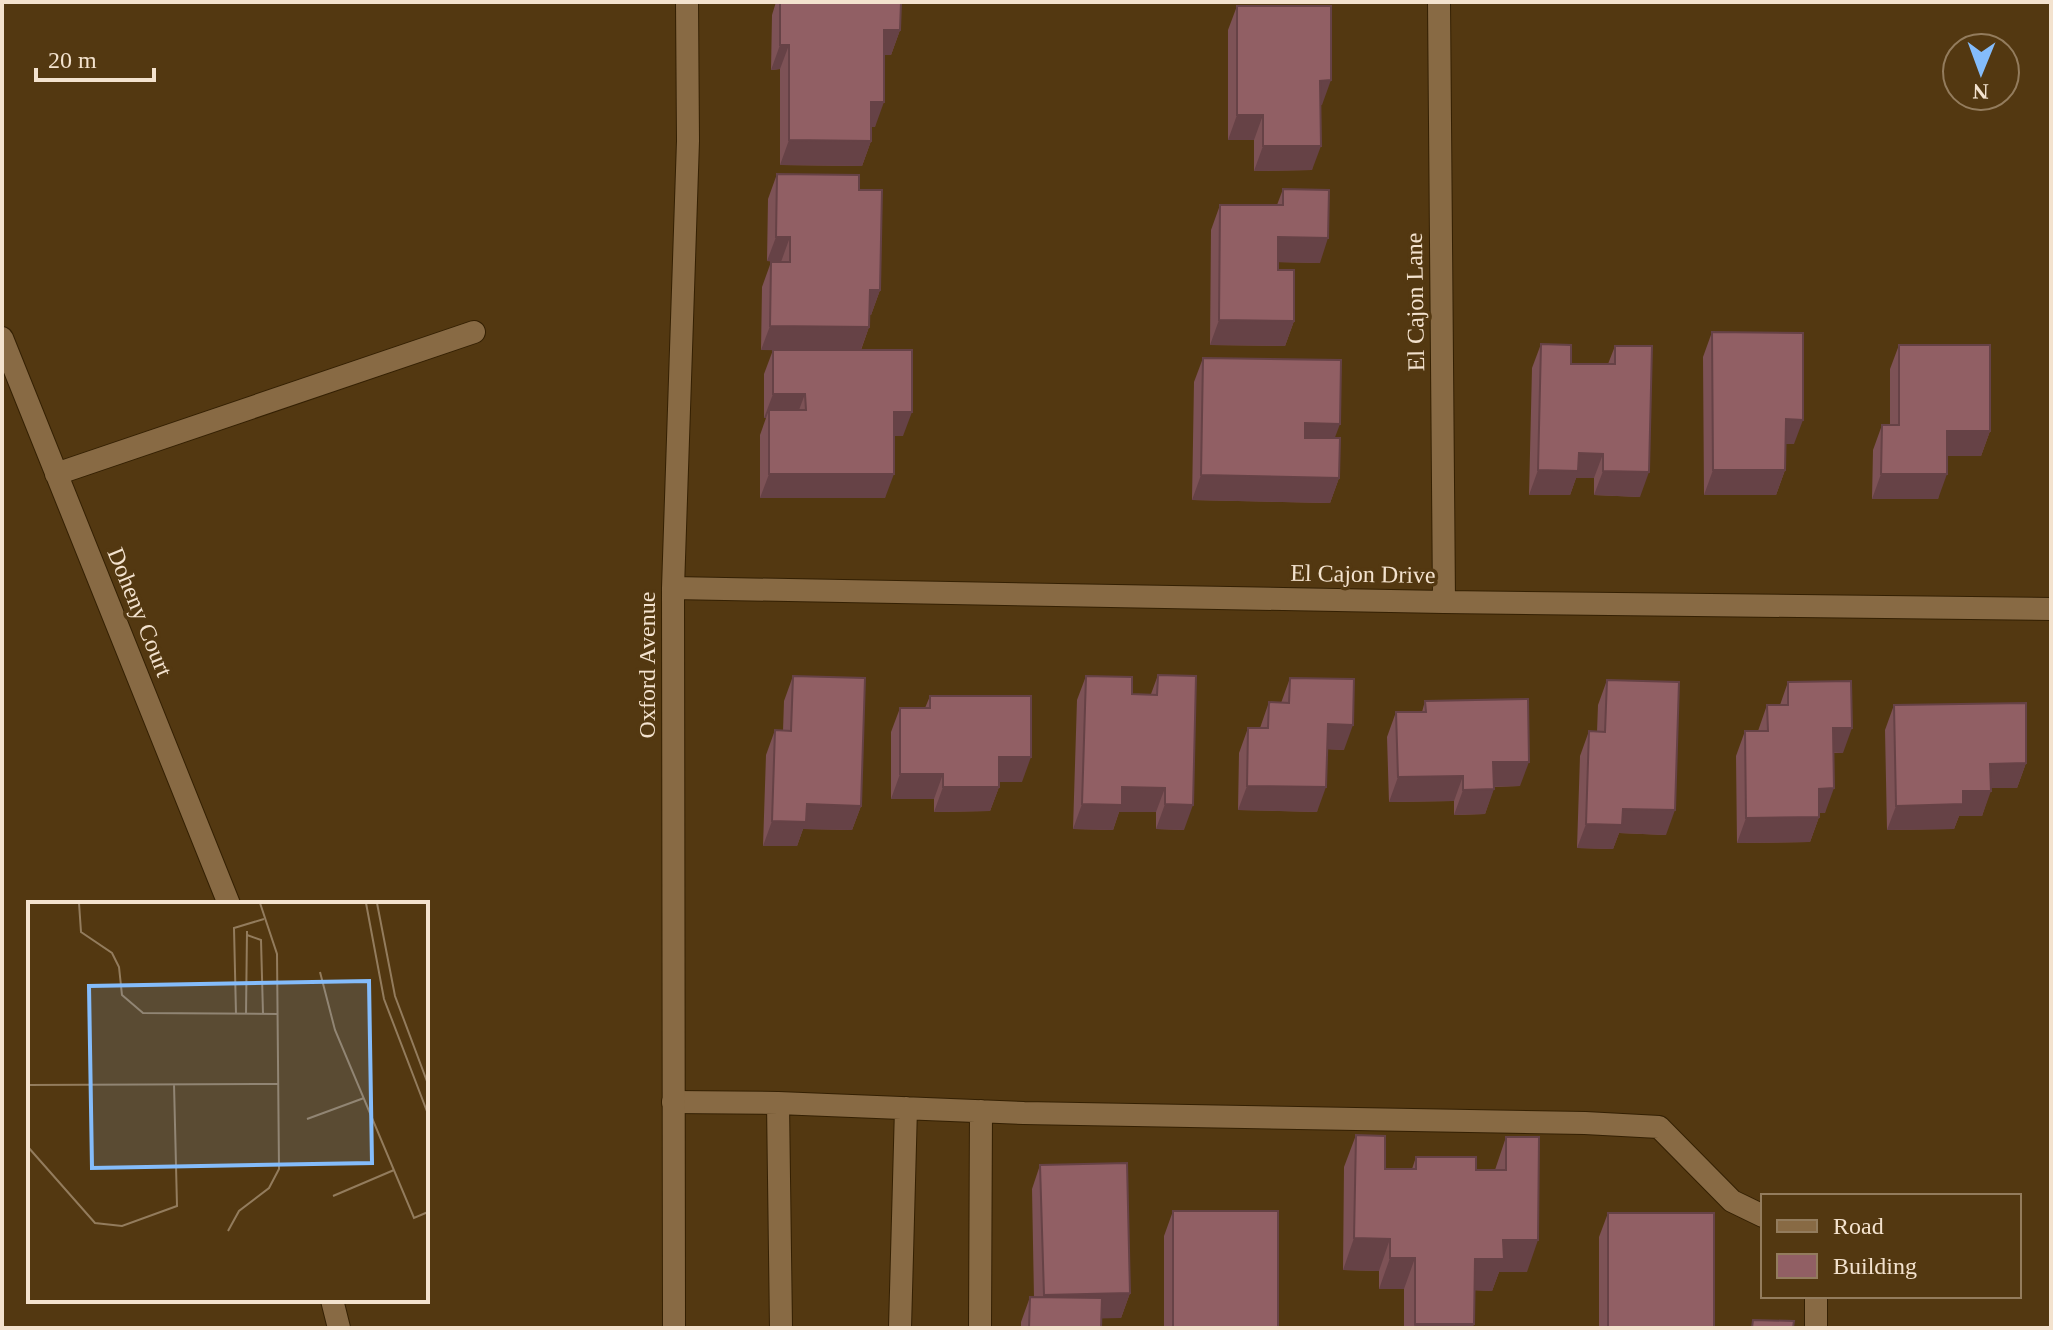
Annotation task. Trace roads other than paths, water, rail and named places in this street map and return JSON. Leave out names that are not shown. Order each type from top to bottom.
[{"type":"street","name":"Oxford Avenue","points":[[674,1328],[673,588],[688,141],[687,2]]},
{"type":"street","name":"El Cajon Lane","points":[[1439,2],[1444,602]]},
{"type":"street","points":[[56,474],[474,332]]},
{"type":"street","name":"Doheny Court","points":[[2,338],[228,902]]},
{"type":"street","name":"El Cajon Drive","points":[[673,588],[2051,609]]},
{"type":"street","points":[[673,1102],[1659,1127],[1732,1201],[1761,1215]]},
{"type":"street","points":[[778,1103],[781,1328]]},
{"type":"street","points":[[900,1328],[906,1108]]},
{"type":"street","points":[[980,1328],[981,1111]]},
{"type":"street","points":[[1816,1298],[1816,1328]]},
{"type":"street","points":[[332,1302],[339,1328]]}]
